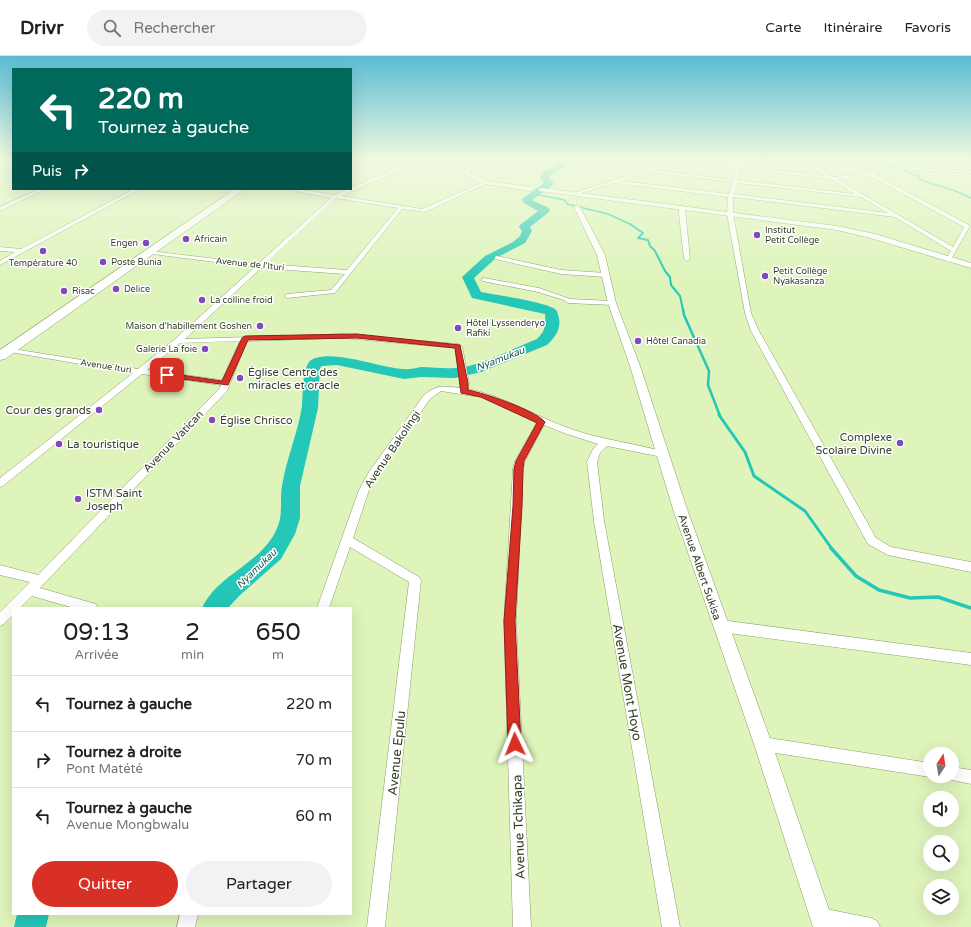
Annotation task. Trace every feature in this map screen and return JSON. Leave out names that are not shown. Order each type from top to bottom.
[{"type":"main road","points":[[0,356],[227,199]]},
{"type":"street","points":[[0,209],[22,199]]},
{"type":"street","points":[[0,262],[120,199]]},
{"type":"street","points":[[0,483],[138,371],[178,341],[333,199]]},
{"type":"street","points":[[344,199],[424,212],[453,199]]},
{"type":"street","name":"Avenue Albert Sukisa","points":[[575,199],[601,255],[612,303],[635,366],[662,454],[823,922]]},
{"type":"street","points":[[609,199],[855,232],[971,266]]},
{"type":"street","points":[[731,199],[730,214],[748,313],[755,331],[872,541],[888,551],[971,567]]},
{"type":"street","points":[[760,199],[898,216]]},
{"type":"street","points":[[867,199],[954,250]]},
{"type":"street","points":[[916,199],[967,226],[948,260]]},
{"type":"street","points":[[682,208],[681,213],[687,259]]},
{"type":"street","points":[[286,296],[333,292],[400,209]]},
{"type":"street","points":[[0,249],[20,251]]},
{"type":"street","name":"Avenue de l'Ituri","points":[[152,252],[260,266],[349,272]]},
{"type":"street","points":[[497,258],[561,272],[606,275]]},
{"type":"street","points":[[484,280],[539,290],[567,299],[568,301],[612,303]]},
{"type":"street","points":[[178,341],[357,336],[458,346],[464,387]]},
{"type":"street","name":"Avenue Vatican","points":[[13,607],[224,389],[225,383],[245,338]]},
{"type":"street","name":"Avenue Ituri","points":[[10,350],[138,371],[225,383]]},
{"type":"street","name":"Avenue Bakolingi","points":[[323,607],[347,540],[358,503],[372,474],[427,397],[440,388],[464,387],[522,412],[541,422],[568,432],[662,454]]},
{"type":"street","name":"Avenue Tchikapa","points":[[522,927],[510,621],[518,506],[518,469],[520,461],[541,422]]},
{"type":"street","name":"Avenue Mont Hoyo","points":[[606,442],[596,451],[592,462],[599,522],[671,927]]},
{"type":"street","name":"Avenue Epulu","points":[[347,540],[416,580],[376,927]]},
{"type":"street","points":[[0,570],[40,580]]},
{"type":"street","points":[[30,590],[89,607]]},
{"type":"street","name":"Avenue Vatican","points":[[0,620],[12,608]]},
{"type":"street","points":[[721,626],[971,659]]},
{"type":"street","points":[[763,744],[923,769]]},
{"type":"street","points":[[959,775],[971,776]]},
{"type":"street","points":[[186,927],[189,915]]},
{"type":"street","points":[[823,922],[871,927]]},
{"type":"waterway","name":"Nyamukau","points":[[214,607],[231,589],[274,553],[285,534],[290,518],[291,486],[310,408],[313,367],[317,363],[324,361],[337,361],[404,374],[421,372],[455,373],[476,369],[542,342],[549,335],[553,326],[551,312],[540,308],[476,295],[468,277],[492,256],[522,241],[527,231],[524,227],[545,210],[527,201],[528,199]]},
{"type":"waterway","points":[[558,199],[565,200],[567,204],[608,214],[630,224]]},
{"type":"waterway","points":[[630,224],[643,233],[638,238],[648,240],[650,246],[655,251],[665,271],[670,277],[671,285],[680,296],[683,310]]},
{"type":"waterway","points":[[683,309],[684,315],[709,371],[708,385],[720,416]]},
{"type":"waterway","points":[[719,415],[745,452],[754,476],[805,511],[832,549]]},
{"type":"waterway","points":[[831,548],[856,576],[879,590],[910,598],[938,597],[971,608]]},
{"type":"waterway","name":"Nyamukau","points":[[30,927],[33,915]]},
{"type":"place","name":"Institut Petit Collège","points":[[757,235]]},
{"type":"place","name":"Africain","points":[[186,239]]},
{"type":"place","name":"Engen","points":[[146,243]]},
{"type":"place","name":"Température 40","points":[[43,251]]},
{"type":"place","name":"Poste Bunia","points":[[103,262]]},
{"type":"place","name":"Petit Collège Nyakasanza","points":[[765,276]]},
{"type":"place","name":"Delice","points":[[116,289]]},
{"type":"place","name":"Risac","points":[[64,291]]},
{"type":"place","name":"La colline froid","points":[[202,300]]},
{"type":"place","name":"Maison d'habillement Goshen","points":[[260,326]]},
{"type":"place","name":"Hôtel Lyssenderyo Rafiki","points":[[458,328]]},
{"type":"place","name":"Hôtel Canadia","points":[[638,341]]},
{"type":"place","name":"Galerie La foie","points":[[205,349]]},
{"type":"place","name":"Église Centre des miracles et oracle","points":[[240,378]]},
{"type":"place","name":"Cour des grands","points":[[99,410]]},
{"type":"place","name":"Église Chrisco","points":[[212,420]]},
{"type":"place","name":"Complexe Scolaire Divine","points":[[900,443]]},
{"type":"place","name":"La touristique","points":[[59,444]]},
{"type":"place","name":"ISTM Saint Joseph","points":[[78,499]]},
{"type":"route","points":[[167,375],[225,383],[245,338],[357,336],[458,346],[464,392],[483,395],[541,422],[520,461],[518,469],[518,506],[510,621],[515,744]]}]
